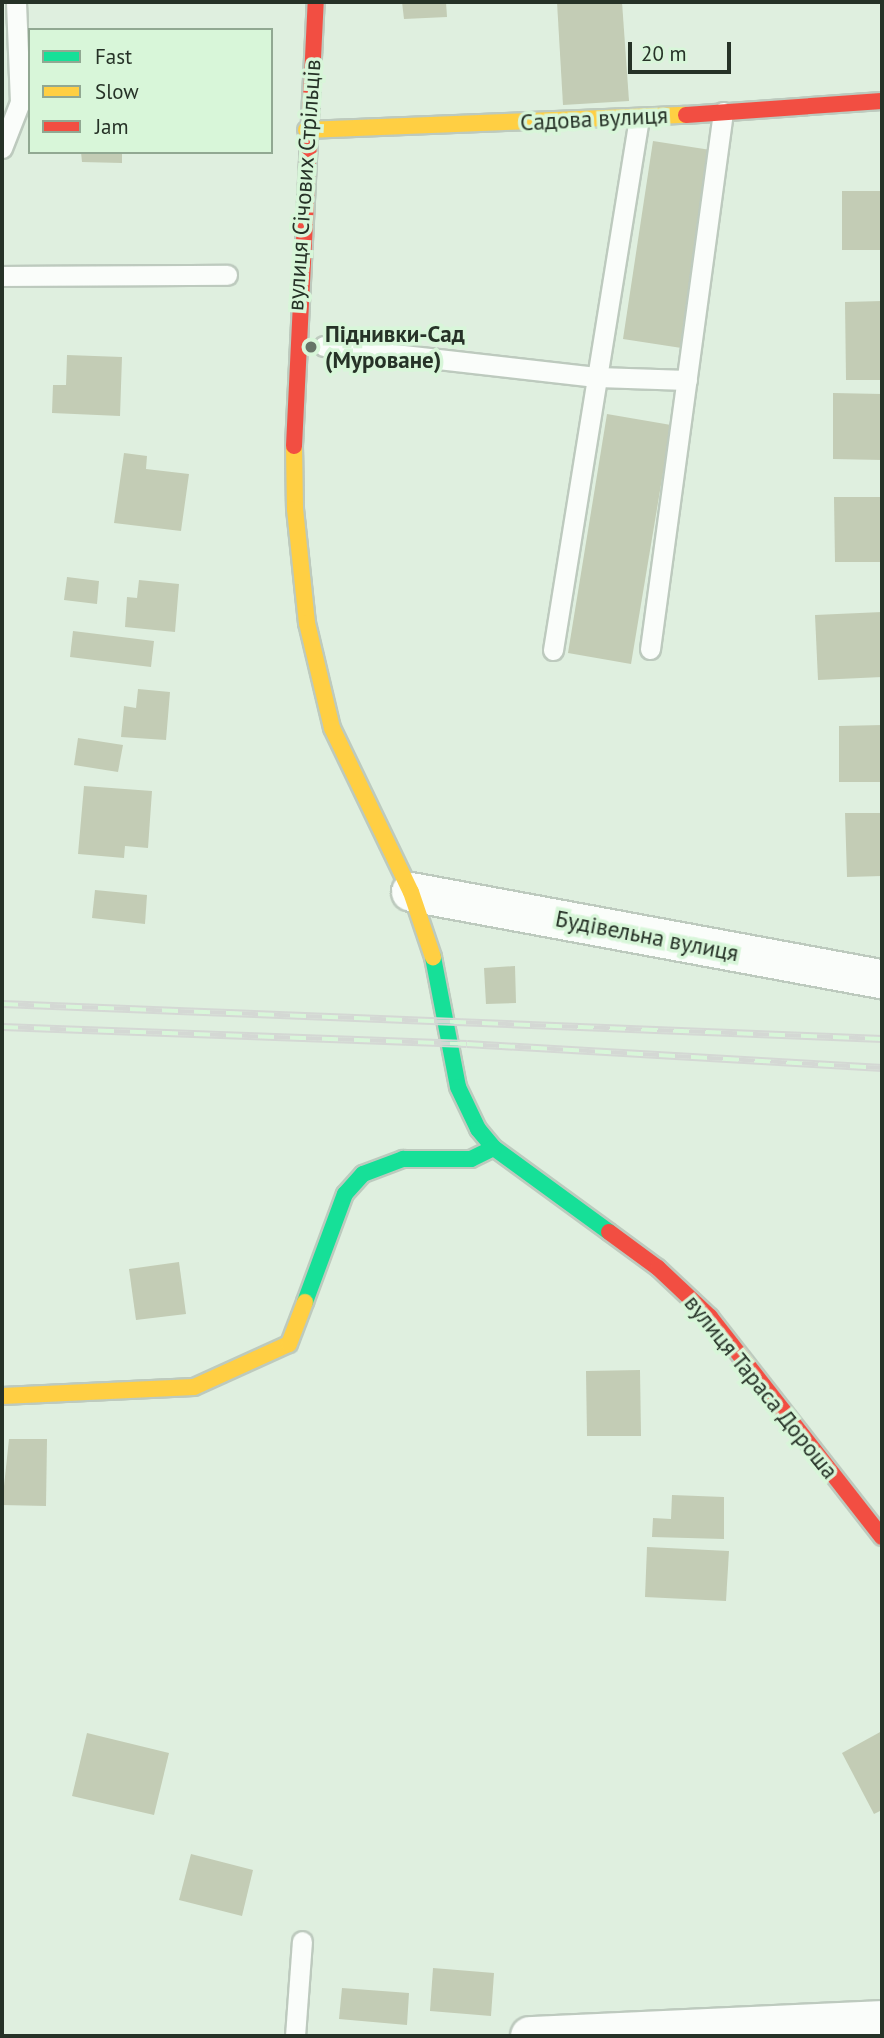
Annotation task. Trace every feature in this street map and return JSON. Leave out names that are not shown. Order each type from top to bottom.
[{"type":"street","name":"вулиця Січових Стрільців","points":[[316,2],[306,131],[293,399],[295,509],[306,622],[332,728],[411,892],[442,992],[446,1044],[458,1087],[478,1129],[494,1148]]},
{"type":"street","name":"Садова вулиця","points":[[306,131],[639,118],[882,100]]},
{"type":"street","name":"Будівельна вулиця","points":[[411,892],[882,979]]},
{"type":"street","points":[[2,1396],[194,1387],[289,1343],[345,1194],[363,1174],[403,1159],[471,1158],[494,1148]]},
{"type":"street","name":"вулиця Тараса Дороша","points":[[494,1148],[659,1268],[710,1317],[882,1537]]},
{"type":"street","points":[[530,2036],[882,2020]]},
{"type":"lane","points":[[2,148],[20,102],[16,2]]},
{"type":"lane","points":[[650,649],[723,112]]},
{"type":"lane","points":[[553,650],[639,118]]},
{"type":"lane","points":[[2,276],[227,275]]},
{"type":"lane","points":[[324,346],[598,377],[687,380]]},
{"type":"lane","points":[[295,2036],[302,1941]]},
{"type":"building","points":[[402,2],[446,2],[447,17],[404,19]]},
{"type":"building","points":[[557,2],[622,2],[629,101],[563,105]]},
{"type":"building","points":[[653,141],[717,151],[688,349],[623,339]]},
{"type":"building","points":[[81,154],[122,154],[122,163],[82,162]]},
{"type":"building","points":[[842,191],[882,191],[882,250],[842,250]]},
{"type":"building","points":[[882,301],[882,380],[846,380],[845,302]]},
{"type":"building","points":[[67,355],[122,357],[120,416],[52,413],[53,385],[66,385]]},
{"type":"building","points":[[833,393],[882,394],[882,460],[833,459]]},
{"type":"building","points":[[607,414],[671,425],[631,664],[568,653]]},
{"type":"building","points":[[124,453],[147,456],[146,469],[189,474],[181,531],[114,523]]},
{"type":"building","points":[[834,497],[882,497],[882,562],[835,562]]},
{"type":"building","points":[[67,577],[99,581],[97,604],[64,600]]},
{"type":"building","points":[[139,580],[179,584],[175,632],[125,627],[127,597],[137,598]]},
{"type":"building","points":[[882,612],[882,677],[818,680],[815,615]]},
{"type":"building","points":[[73,631],[154,641],[151,667],[70,657]]},
{"type":"building","points":[[138,689],[170,692],[166,740],[121,737],[124,706],[136,708]]},
{"type":"building","points":[[882,725],[882,782],[839,782],[839,726]]},
{"type":"building","points":[[78,738],[123,745],[118,772],[74,765]]},
{"type":"building","points":[[84,786],[152,791],[148,848],[125,846],[124,858],[78,854]]},
{"type":"building","points":[[845,813],[882,813],[882,876],[847,877]]},
{"type":"building","points":[[95,890],[147,895],[145,924],[92,918]]},
{"type":"building","points":[[515,966],[516,1003],[486,1004],[484,968]]},
{"type":"building","points":[[179,1262],[186,1314],[136,1320],[129,1269]]},
{"type":"building","points":[[640,1370],[641,1436],[587,1436],[586,1371]]},
{"type":"building","points":[[9,1439],[47,1439],[46,1506],[2,1505]]},
{"type":"building","points":[[672,1495],[724,1497],[724,1539],[652,1537],[653,1518],[671,1519]]},
{"type":"building","points":[[647,1547],[729,1551],[726,1601],[645,1597]]},
{"type":"building","points":[[882,1731],[882,1810],[874,1814],[842,1753]]},
{"type":"building","points":[[87,1733],[169,1753],[154,1815],[72,1796]]},
{"type":"building","points":[[191,1854],[253,1870],[242,1916],[179,1900]]},
{"type":"building","points":[[433,1968],[494,1973],[491,2016],[430,2011]]},
{"type":"building","points":[[342,1988],[409,1993],[407,2025],[339,2019]]},
{"type":"railway","points":[[2,1004],[882,1039]]},
{"type":"railway","points":[[2,1027],[467,1044],[882,1068]]},
{"type":"traffic: fast","points":[[433,957],[458,1087],[478,1129],[494,1148],[609,1232]]},
{"type":"traffic: fast","points":[[305,1302],[345,1194],[363,1174],[403,1159],[471,1159],[494,1148]]},
{"type":"traffic: slow","points":[[306,130],[686,115]]},
{"type":"traffic: slow","points":[[294,446],[295,509],[307,623],[332,728],[411,892],[433,957]]},
{"type":"traffic: slow","points":[[2,1396],[194,1387],[289,1344],[305,1302]]},
{"type":"traffic: jam","points":[[294,446],[316,2]]},
{"type":"traffic: jam","points":[[686,115],[882,101]]},
{"type":"traffic: jam","points":[[609,1232],[658,1268],[710,1317],[882,1537]]},
{"type":"place","name":"Піднивки-Сад (Муроване)","points":[[311,347]]}]
